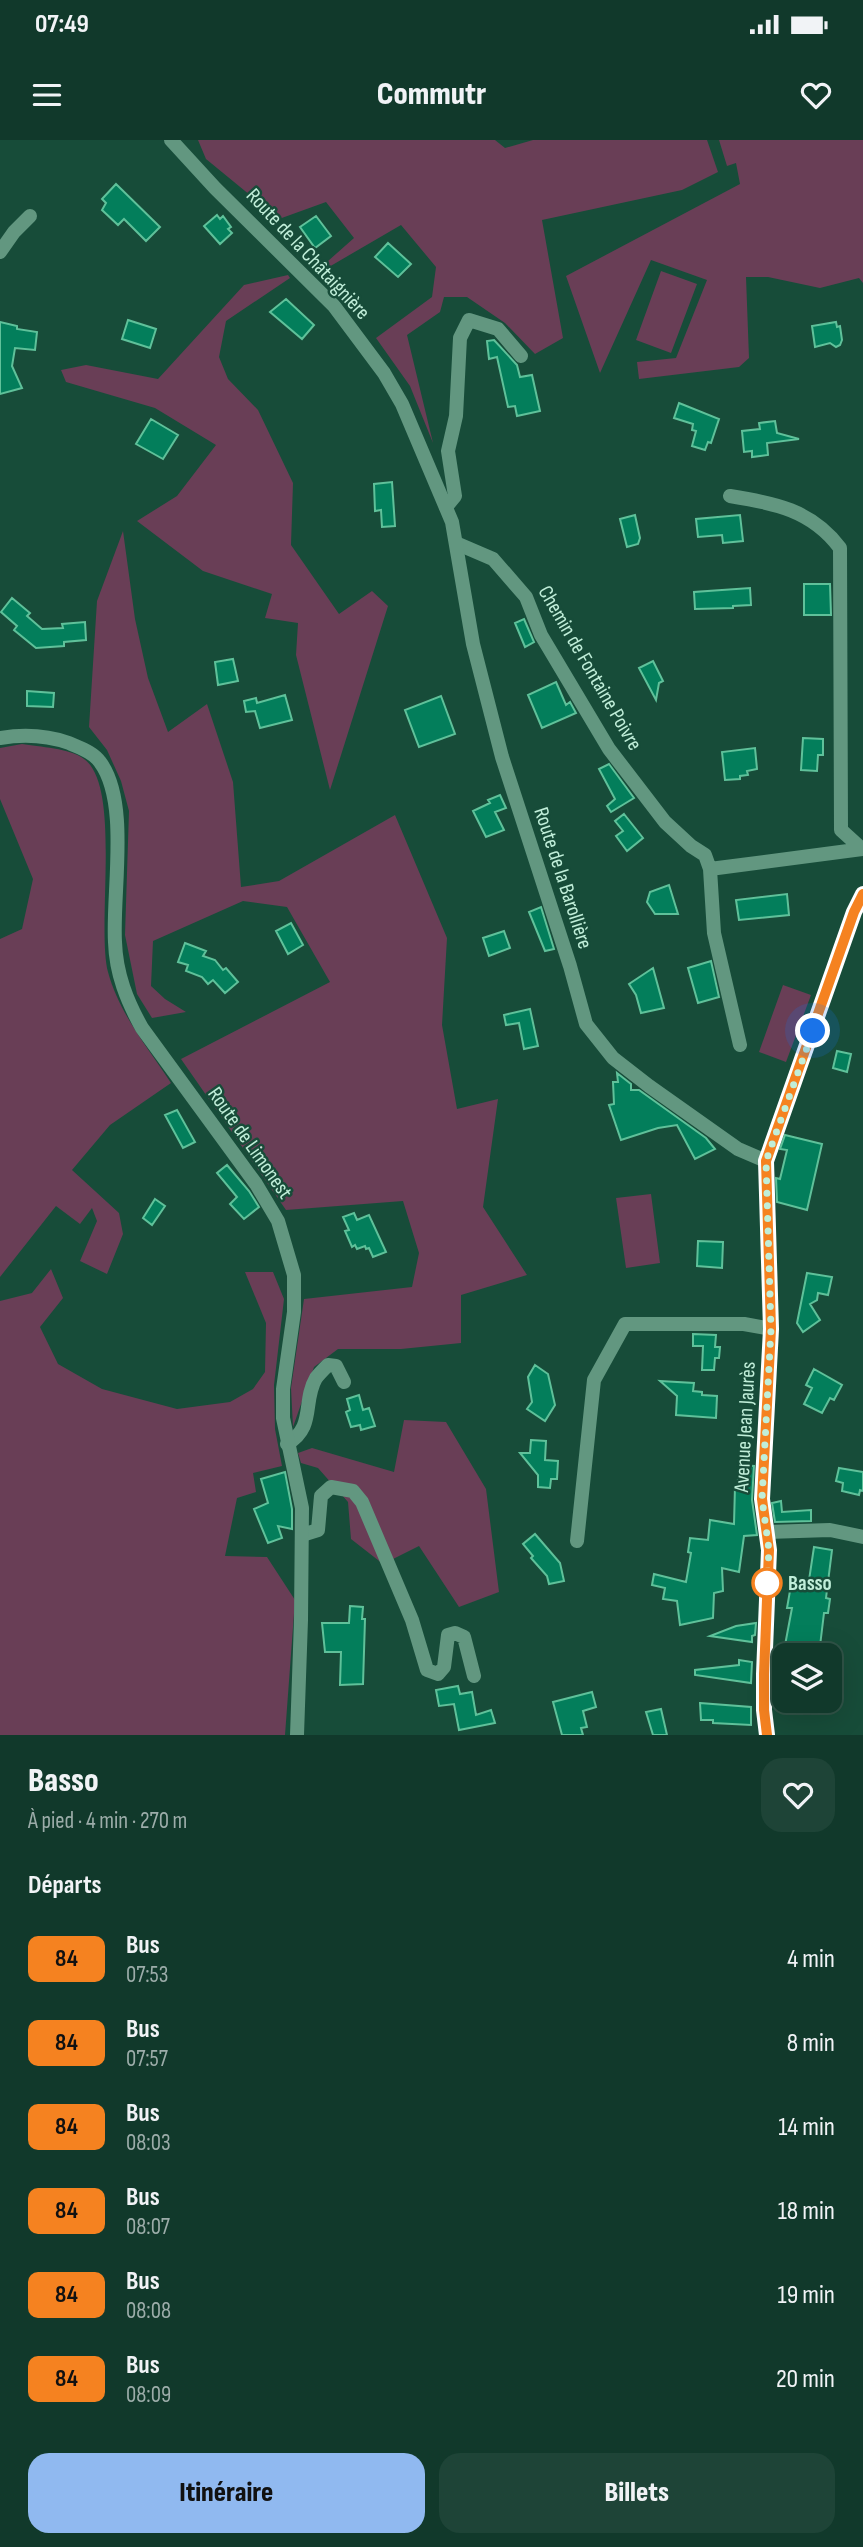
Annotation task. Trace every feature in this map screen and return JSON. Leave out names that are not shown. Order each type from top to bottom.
[{"type":"main road","points":[[766,1161],[854,912],[863,894]]},
{"type":"main road","name":"Avenue Jean Jaurès","points":[[766,1161],[771,1329],[762,1499],[769,1550],[764,1674],[767,1735]]},
{"type":"street","name":"Route de la Châtaignière","points":[[171,140],[334,306],[384,373],[402,404],[452,522]]},
{"type":"street","points":[[0,253],[30,216]]},
{"type":"street","points":[[446,507],[455,496],[448,452],[456,416],[460,338],[469,320],[498,329],[521,356]]},
{"type":"street","points":[[730,496],[767,502],[801,514],[827,530],[840,548],[841,830],[863,849]]},
{"type":"street","name":"Route de la Barollière","points":[[452,522],[458,544],[473,643],[502,757],[570,966],[586,1024],[614,1058],[649,1086],[738,1149],[766,1161]]},
{"type":"street","name":"Chemin de Fontaine Poivre","points":[[458,544],[494,559],[526,597],[541,635],[609,749],[665,822],[705,855],[710,869]]},
{"type":"street","name":"Route de Limonest","points":[[0,738],[23,734],[55,738],[86,750],[100,762],[111,784],[117,807],[115,943],[118,975],[129,1004],[142,1028],[256,1184],[278,1221],[288,1248],[294,1275],[294,1299],[282,1418],[302,1508],[297,1735]]},
{"type":"street","points":[[740,1045],[714,933],[710,869],[863,849]]},
{"type":"street","points":[[577,1541],[594,1380],[625,1324],[744,1324],[771,1329]]},
{"type":"street","points":[[287,1444],[299,1437],[305,1426],[316,1379],[328,1366],[336,1366],[344,1382]]},
{"type":"street","points":[[302,1535],[317,1530],[321,1496],[331,1487],[354,1491],[362,1502],[412,1620],[427,1670],[438,1674],[444,1667],[448,1635],[456,1633],[464,1637],[474,1676]]},
{"type":"street","points":[[767,1532],[830,1530],[863,1537]]},
{"type":"shaded area","points":[[198,140],[495,140],[505,148],[533,140],[707,140],[718,172],[682,190],[542,220],[563,338],[535,354],[505,323],[467,297],[444,297],[440,312],[407,335],[433,443],[410,386],[376,338],[432,297],[436,267],[401,225],[322,271],[319,269],[354,238],[326,202],[279,219],[206,159]]},
{"type":"shaded area","points":[[719,140],[863,140],[863,283],[859,278],[820,288],[768,277],[746,277],[749,358],[739,367],[639,379],[637,362],[676,358],[707,280],[651,260],[600,373],[566,276],[740,184],[736,163],[727,166]]},
{"type":"shaded area","points":[[661,271],[697,284],[671,353],[636,340]]},
{"type":"shaded area","points":[[288,275],[290,278],[226,321],[219,357],[228,379],[258,410],[293,483],[291,545],[339,614],[372,591],[388,606],[330,790],[296,655],[298,623],[265,618],[272,594],[203,571],[137,521],[177,496],[216,445],[155,408],[66,382],[61,370],[86,365],[158,379],[244,285]]},
{"type":"shaded area","points":[[123,531],[135,619],[148,678],[168,732],[207,704],[233,782],[241,887],[279,881],[395,815],[447,938],[442,1025],[457,1109],[498,1099],[483,1207],[527,1275],[461,1295],[461,1343],[401,1349],[338,1349],[314,1367],[293,1427],[291,1388],[304,1299],[412,1287],[419,1253],[403,1201],[286,1210],[181,1059],[330,982],[287,907],[243,901],[153,941],[151,986],[186,1012],[152,1018],[137,994],[125,935],[129,811],[121,781],[107,750],[89,727],[97,601]]},
{"type":"shaded area","points":[[22,744],[78,755],[95,774],[102,797],[105,826],[105,950],[108,972],[119,1002],[171,1083],[110,1125],[72,1170],[119,1213],[123,1234],[107,1274],[80,1261],[97,1221],[92,1208],[80,1224],[56,1206],[0,1277],[0,939],[22,929],[33,879],[0,799],[0,748]]},
{"type":"shaded area","points":[[783,985],[811,995],[786,1062],[759,1052]]},
{"type":"shaded area","points":[[651,1194],[660,1263],[626,1268],[616,1198]]},
{"type":"shaded area","points":[[51,1269],[63,1298],[40,1327],[58,1364],[102,1389],[177,1409],[230,1402],[253,1389],[265,1372],[266,1323],[245,1272],[273,1272],[284,1299],[274,1385],[275,1429],[282,1466],[253,1473],[256,1492],[237,1498],[225,1556],[267,1557],[295,1600],[285,1735],[0,1735],[0,1301],[32,1293]]},
{"type":"shaded area","points":[[404,1420],[446,1422],[486,1489],[499,1592],[459,1607],[419,1546],[383,1564],[351,1539],[348,1502],[318,1468],[301,1463],[298,1453],[312,1448],[394,1472]]},
{"type":"building","points":[[116,184],[160,227],[146,241],[124,219],[118,225],[102,210],[106,203],[102,199]]},
{"type":"building","points":[[217,215],[220,219],[223,216],[232,233],[220,244],[204,226]]},
{"type":"building","points":[[316,216],[331,236],[315,248],[300,227]]},
{"type":"building","points":[[388,243],[411,264],[398,277],[375,257]]},
{"type":"building","points":[[286,299],[314,325],[302,339],[270,312]]},
{"type":"building","points":[[128,320],[156,329],[150,348],[122,339]]},
{"type":"building","points":[[0,322],[17,326],[17,329],[37,332],[35,350],[15,348],[12,366],[22,388],[0,394]]},
{"type":"building","points":[[836,322],[837,327],[840,326],[840,345],[836,347],[830,343],[815,347],[812,326]]},
{"type":"building","points":[[494,340],[517,365],[520,377],[532,375],[540,411],[517,416],[515,406],[508,407],[497,357],[489,359],[487,341]]},
{"type":"building","points":[[679,403],[719,419],[711,443],[708,442],[705,450],[692,446],[696,431],[692,430],[693,424],[674,418]]},
{"type":"building","points":[[151,419],[178,435],[163,459],[136,444]]},
{"type":"building","points":[[775,421],[777,433],[799,439],[767,443],[768,455],[752,457],[752,451],[744,452],[742,431],[760,429],[759,423]]},
{"type":"building","points":[[392,482],[395,526],[382,527],[381,510],[375,511],[374,484]]},
{"type":"building","points":[[635,515],[640,538],[638,544],[627,547],[620,519]]},
{"type":"building","points":[[740,515],[743,541],[723,543],[722,535],[698,537],[696,519]]},
{"type":"building","points":[[804,584],[830,584],[831,615],[804,615]]},
{"type":"building","points":[[750,588],[751,605],[695,609],[694,592]]},
{"type":"building","points":[[12,598],[30,613],[27,616],[42,629],[63,628],[62,624],[85,622],[86,640],[64,642],[64,646],[36,648],[14,630],[17,626],[1,612]]},
{"type":"building","points":[[524,619],[534,642],[525,647],[515,623]]},
{"type":"building","points":[[233,659],[238,681],[218,685],[215,662]]},
{"type":"building","points":[[653,661],[663,681],[659,683],[656,700],[639,668]]},
{"type":"building","points":[[556,682],[566,705],[570,702],[576,713],[542,728],[528,695]]},
{"type":"building","points":[[27,691],[54,693],[53,707],[27,706]]},
{"type":"building","points":[[285,695],[292,720],[260,728],[255,711],[246,712],[244,701],[256,698],[257,703]]},
{"type":"building","points":[[441,696],[455,734],[419,747],[405,710]]},
{"type":"building","points":[[803,738],[823,739],[823,755],[818,755],[817,771],[801,770]]},
{"type":"building","points":[[755,748],[757,769],[747,771],[748,775],[740,776],[740,779],[725,780],[722,752]]},
{"type":"building","points":[[609,764],[634,798],[611,812],[607,806],[615,799],[599,769]]},
{"type":"building","points":[[500,795],[506,808],[495,812],[504,830],[486,837],[473,811]]},
{"type":"building","points":[[624,814],[643,838],[627,851],[616,836],[623,831],[615,821]]},
{"type":"building","points":[[669,885],[678,914],[655,914],[647,902],[650,892]]},
{"type":"building","points":[[787,894],[789,915],[739,920],[736,900]]},
{"type":"building","points":[[541,907],[554,949],[545,951],[529,912]]},
{"type":"building","points":[[291,923],[303,945],[288,954],[276,931]]},
{"type":"building","points":[[504,931],[510,948],[489,956],[483,938]]},
{"type":"building","points":[[185,943],[206,951],[203,956],[215,960],[223,970],[226,968],[238,982],[225,993],[213,980],[208,984],[202,977],[186,971],[188,965],[178,962]]},
{"type":"building","points":[[711,961],[719,997],[698,1003],[688,968]]},
{"type":"building","points":[[653,968],[664,1008],[641,1013],[636,995],[629,984]]},
{"type":"building","points":[[530,1009],[538,1046],[524,1049],[519,1023],[506,1025],[504,1015]]},
{"type":"building","points":[[837,1051],[851,1054],[847,1072],[833,1068]]},
{"type":"building","points":[[617,1073],[631,1084],[631,1090],[639,1090],[706,1138],[715,1149],[695,1159],[677,1125],[621,1140],[609,1105],[614,1104],[613,1082],[618,1082]]},
{"type":"building","points":[[177,1110],[195,1142],[183,1148],[165,1115]]},
{"type":"building","points":[[785,1135],[822,1144],[807,1210],[777,1202],[776,1178],[780,1179],[787,1150],[780,1149]]},
{"type":"building","points":[[227,1165],[259,1207],[244,1219],[230,1204],[237,1197],[217,1173]]},
{"type":"building","points":[[155,1199],[165,1206],[152,1225],[143,1218]]},
{"type":"building","points":[[354,1213],[357,1220],[369,1215],[386,1252],[373,1257],[365,1246],[357,1249],[355,1245],[352,1247],[345,1231],[349,1230],[343,1217]]},
{"type":"building","points":[[698,1241],[723,1242],[722,1268],[697,1266]]},
{"type":"building","points":[[807,1273],[832,1277],[828,1295],[818,1293],[817,1300],[810,1304],[820,1320],[803,1332],[797,1323]]},
{"type":"building","points":[[693,1334],[716,1335],[715,1347],[720,1347],[714,1370],[702,1370],[703,1346],[693,1346]]},
{"type":"building","points":[[535,1365],[548,1374],[555,1405],[545,1421],[527,1409],[532,1402],[528,1377]]},
{"type":"building","points":[[814,1369],[842,1385],[834,1400],[830,1398],[822,1413],[804,1404],[812,1388],[806,1385]]},
{"type":"building","points":[[660,1381],[694,1383],[693,1391],[717,1396],[716,1418],[676,1415],[677,1396]]},
{"type":"building","points":[[359,1395],[363,1410],[369,1408],[375,1426],[361,1430],[360,1425],[351,1427],[346,1412],[350,1410],[347,1399]]},
{"type":"building","points":[[531,1440],[546,1441],[545,1460],[558,1461],[557,1479],[551,1479],[550,1488],[538,1487],[538,1475],[520,1453],[530,1453]]},
{"type":"building","points":[[740,1465],[754,1466],[752,1500],[757,1535],[744,1536],[739,1572],[722,1568],[723,1591],[714,1593],[713,1618],[680,1625],[677,1601],[663,1599],[665,1588],[652,1585],[654,1574],[686,1582],[691,1553],[688,1552],[690,1538],[708,1540],[710,1520],[734,1524],[735,1486]]},
{"type":"building","points":[[839,1468],[863,1472],[863,1491],[860,1490],[859,1495],[842,1491],[843,1483],[836,1481]]},
{"type":"building","points":[[285,1472],[292,1509],[292,1529],[278,1526],[282,1538],[268,1543],[254,1509],[268,1503],[261,1479]]},
{"type":"building","points":[[781,1501],[782,1512],[811,1510],[811,1521],[775,1522],[772,1503]]},
{"type":"building","points":[[535,1534],[560,1563],[564,1581],[549,1584],[547,1576],[531,1558],[533,1556],[523,1544]]},
{"type":"building","points":[[814,1547],[832,1550],[826,1598],[830,1599],[828,1613],[824,1613],[820,1643],[785,1643],[792,1608],[787,1608],[791,1585],[808,1587]]},
{"type":"building","points":[[350,1606],[363,1607],[362,1619],[365,1619],[363,1684],[340,1685],[341,1652],[325,1652],[322,1623],[349,1623]]},
{"type":"building","points":[[756,1623],[752,1642],[710,1636],[736,1626]]},
{"type":"building","points":[[739,1660],[752,1662],[751,1683],[695,1675],[695,1670],[739,1665]]},
{"type":"building","points":[[458,1686],[460,1694],[472,1692],[476,1715],[491,1710],[495,1723],[459,1730],[454,1704],[439,1706],[436,1690]]},
{"type":"building","points":[[592,1692],[596,1707],[583,1711],[587,1727],[581,1728],[583,1735],[562,1735],[553,1702]]},
{"type":"building","points":[[700,1703],[751,1707],[751,1725],[701,1720]]},
{"type":"building","points":[[661,1709],[667,1735],[653,1735],[646,1712]]},
{"type":"bus line","name":"84","points":[[767,1735],[764,1674],[769,1550],[762,1499],[771,1329],[766,1161],[854,912],[863,894]]},
{"type":"place","name":"Basso","points":[[767,1583]]},
{"type":"route","points":[[767,1583],[769,1550],[762,1499],[771,1329],[766,1161],[813,1031]]}]
